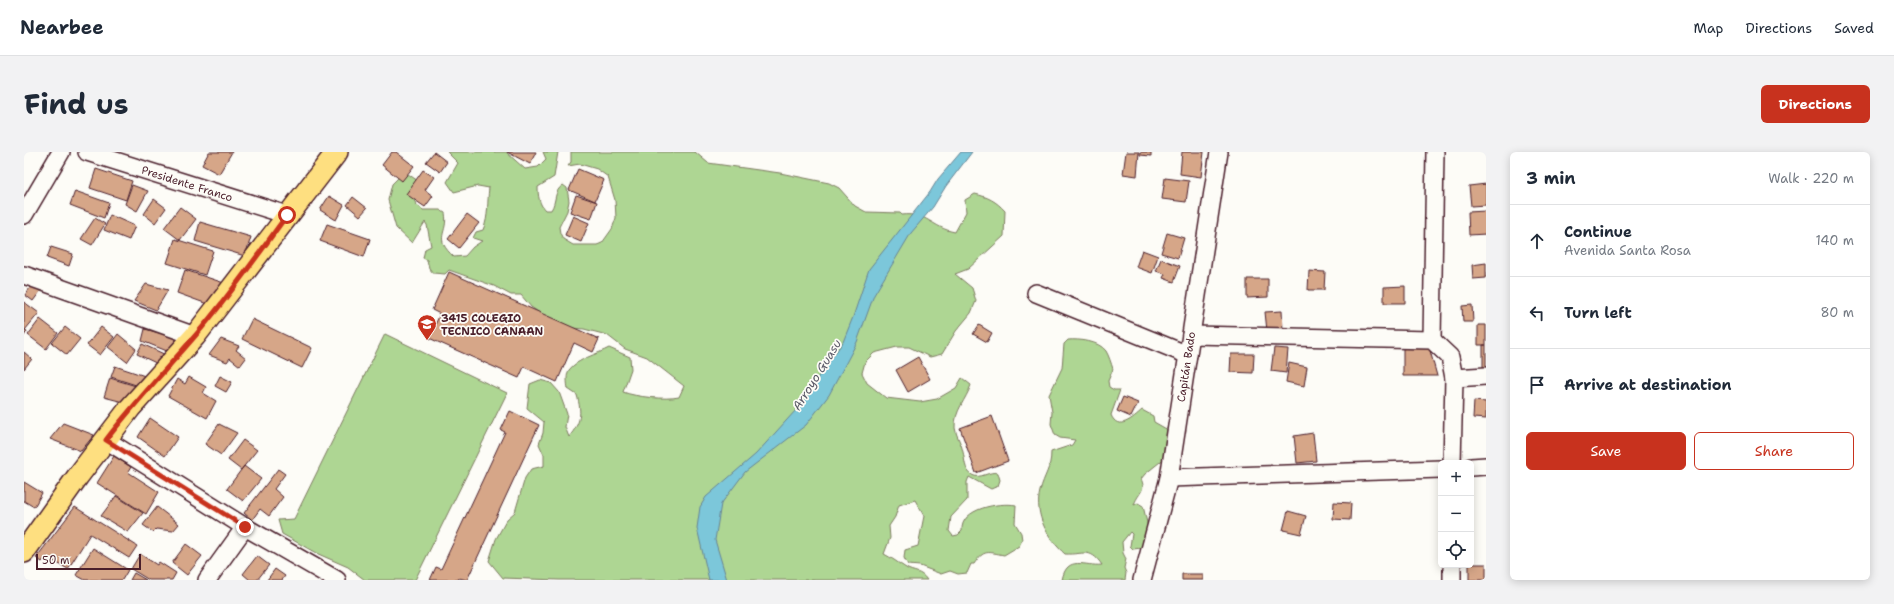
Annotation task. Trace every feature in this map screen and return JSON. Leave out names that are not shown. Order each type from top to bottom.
[{"type":"main road","points":[[24,552],[130,408],[195,336],[337,152]]},
{"type":"street","points":[[24,215],[61,152]]},
{"type":"street","name":"Presidente Franco","points":[[86,152],[287,215]]},
{"type":"street","name":"Capitán Bado","points":[[1142,580],[1169,478],[1219,152]]},
{"type":"street","points":[[1432,340],[1435,152]]},
{"type":"street","points":[[24,276],[195,336]]},
{"type":"street","points":[[1036,293],[1188,354]]},
{"type":"street","points":[[1191,334],[1432,340],[1450,357],[1454,378],[1452,460]]},
{"type":"street","points":[[1454,378],[1486,376]]},
{"type":"street","points":[[106,440],[245,527],[338,580]]},
{"type":"street","points":[[1474,467],[1486,466]]},
{"type":"street","points":[[1169,478],[1438,469]]},
{"type":"street","points":[[207,580],[245,527]]},
{"type":"street","points":[[1452,568],[1452,580]]},
{"type":"green space","points":[[447,152],[506,152],[525,169],[538,167],[546,159],[543,152],[558,152],[554,177],[538,187],[539,196],[541,205],[545,210],[551,210],[556,194],[560,188],[563,185],[567,188],[569,201],[567,211],[559,227],[563,239],[573,245],[597,245],[602,243],[612,229],[616,218],[615,200],[608,177],[597,169],[580,164],[568,166],[571,162],[571,152],[695,152],[708,163],[780,173],[829,183],[839,188],[855,206],[866,212],[900,213],[902,215],[918,216],[947,230],[955,232],[966,212],[965,200],[975,194],[995,202],[1005,211],[1004,236],[968,269],[955,274],[972,288],[976,301],[971,313],[956,331],[942,354],[930,357],[909,347],[897,347],[874,353],[865,362],[862,373],[867,383],[886,398],[920,402],[937,399],[956,388],[962,378],[971,385],[958,411],[955,422],[955,428],[966,467],[969,473],[975,476],[982,476],[995,472],[998,473],[1000,480],[998,486],[991,489],[969,477],[967,482],[967,500],[951,517],[949,531],[953,536],[958,535],[962,531],[963,523],[967,517],[982,508],[1009,504],[1016,505],[1015,523],[1021,533],[1022,540],[1019,546],[1004,555],[990,553],[984,554],[974,564],[971,564],[967,573],[958,574],[950,571],[941,574],[920,566],[908,565],[904,558],[905,550],[918,546],[924,516],[915,500],[899,505],[895,517],[889,526],[890,538],[884,554],[909,570],[919,573],[927,580],[559,580],[503,578],[489,561],[496,539],[507,519],[515,512],[525,478],[531,469],[544,466],[544,455],[539,444],[543,433],[544,422],[527,408],[530,384],[540,380],[551,383],[559,392],[567,414],[565,427],[569,437],[578,422],[580,407],[577,395],[568,389],[567,374],[573,366],[588,357],[609,348],[630,357],[631,369],[623,392],[629,394],[651,398],[673,398],[679,397],[684,386],[647,357],[625,349],[607,335],[584,329],[572,328],[550,320],[531,307],[521,295],[511,295],[494,286],[449,270],[445,274],[433,273],[429,268],[427,260],[423,258],[425,249],[431,246],[427,225],[425,222],[412,243],[396,228],[388,200],[392,184],[400,176],[408,174],[418,181],[411,194],[416,204],[423,210],[440,210],[445,213],[446,220],[443,235],[444,245],[454,257],[465,256],[473,247],[482,241],[473,238],[476,232],[483,230],[485,225],[489,188],[478,186],[454,192],[447,182],[458,163]]},
{"type":"green space","points":[[385,334],[507,393],[415,580],[365,580],[348,567],[316,553],[282,534],[278,520],[294,519]]},
{"type":"green space","points":[[1068,340],[1083,340],[1094,343],[1106,351],[1113,369],[1108,381],[1109,387],[1114,390],[1120,390],[1111,415],[1114,420],[1118,423],[1126,422],[1142,410],[1153,416],[1154,422],[1168,430],[1165,458],[1141,479],[1143,486],[1134,505],[1138,503],[1143,506],[1148,527],[1148,541],[1142,548],[1133,549],[1130,546],[1132,534],[1130,532],[1122,542],[1123,553],[1126,559],[1124,568],[1126,573],[1125,580],[1062,580],[1064,572],[1072,564],[1102,565],[1098,559],[1090,554],[1065,554],[1048,534],[1041,518],[1039,509],[1040,491],[1049,468],[1051,452],[1072,445],[1075,440],[1060,438],[1055,435],[1051,424],[1052,412],[1049,395],[1062,368],[1064,344]]},
{"type":"water","points":[[961,152],[972,152],[946,186],[933,207],[911,233],[874,295],[857,342],[829,395],[806,425],[745,472],[721,504],[715,540],[727,580],[709,580],[697,528],[700,507],[706,497],[756,454],[806,399],[818,377],[843,342],[869,269],[930,192],[938,179]]},
{"type":"building","points":[[209,152],[232,152],[219,174],[202,165]]},
{"type":"building","points":[[392,152],[396,152],[414,166],[402,181],[382,165]]},
{"type":"building","points":[[434,152],[447,162],[440,172],[426,162]]},
{"type":"building","points":[[507,152],[536,152],[530,164]]},
{"type":"building","points":[[1126,152],[1139,152],[1137,176],[1123,174]]},
{"type":"building","points":[[1140,152],[1151,152],[1151,156],[1140,155]]},
{"type":"building","points":[[1182,152],[1204,152],[1201,177],[1180,174]]},
{"type":"building","points":[[96,169],[132,181],[126,200],[90,188]]},
{"type":"building","points":[[578,169],[604,180],[595,201],[569,190]]},
{"type":"building","points":[[423,170],[434,177],[425,190],[433,196],[425,207],[406,194]]},
{"type":"building","points":[[1165,178],[1189,181],[1186,202],[1162,199]]},
{"type":"building","points":[[1486,184],[1486,205],[1471,206],[1469,186]]},
{"type":"building","points":[[132,185],[148,191],[137,211],[125,204]]},
{"type":"building","points":[[75,191],[109,203],[104,218],[70,205]]},
{"type":"building","points":[[576,195],[597,202],[591,219],[570,212]]},
{"type":"building","points":[[329,196],[344,205],[336,220],[320,210]]},
{"type":"building","points":[[353,197],[367,208],[360,216],[347,205]]},
{"type":"building","points":[[154,199],[166,208],[155,223],[144,214]]},
{"type":"building","points":[[180,207],[196,219],[180,240],[164,228]]},
{"type":"building","points":[[1486,211],[1486,234],[1469,235],[1468,212]]},
{"type":"building","points":[[467,214],[479,223],[459,248],[448,239]]},
{"type":"building","points":[[110,215],[135,226],[129,240],[104,230]]},
{"type":"building","points":[[573,216],[589,223],[581,242],[565,235]]},
{"type":"building","points":[[95,218],[105,224],[92,245],[81,239]]},
{"type":"building","points":[[200,222],[251,237],[245,256],[195,241]]},
{"type":"building","points":[[327,224],[370,239],[364,257],[320,241]]},
{"type":"building","points":[[1167,233],[1184,238],[1178,258],[1161,253]]},
{"type":"building","points":[[175,239],[213,251],[205,275],[167,263]]},
{"type":"building","points":[[51,247],[73,254],[69,266],[47,258]]},
{"type":"building","points":[[1142,250],[1158,256],[1152,273],[1136,267]]},
{"type":"building","points":[[1161,259],[1180,266],[1174,282],[1163,278],[1165,274],[1156,271]]},
{"type":"building","points":[[1486,263],[1486,278],[1473,279],[1472,265]]},
{"type":"building","points":[[185,270],[224,283],[210,305],[177,293]]},
{"type":"building","points":[[1309,271],[1325,272],[1324,290],[1308,290]]},
{"type":"building","points":[[449,272],[599,339],[593,352],[574,343],[557,382],[524,367],[519,378],[429,338],[440,314],[432,310]]},
{"type":"building","points":[[1247,279],[1268,279],[1268,297],[1247,298]]},
{"type":"building","points":[[146,284],[168,290],[156,310],[134,301]]},
{"type":"building","points":[[32,285],[42,289],[33,301],[25,295]]},
{"type":"building","points":[[1405,286],[1405,303],[1384,303],[1384,287]]},
{"type":"building","points":[[24,302],[39,313],[25,330],[27,331],[24,336]]},
{"type":"building","points":[[1472,305],[1473,322],[1463,322],[1462,306]]},
{"type":"building","points":[[1282,311],[1283,330],[1267,331],[1265,312]]},
{"type":"building","points":[[40,319],[58,333],[46,349],[28,335]]},
{"type":"building","points":[[252,319],[312,348],[302,368],[242,339]]},
{"type":"building","points":[[979,325],[992,333],[987,342],[973,334]]},
{"type":"building","points":[[1478,325],[1486,325],[1486,345],[1478,345]]},
{"type":"building","points":[[65,327],[80,339],[67,355],[52,343]]},
{"type":"building","points":[[101,327],[114,337],[100,355],[87,345]]},
{"type":"building","points":[[145,329],[177,338],[172,353],[142,341]]},
{"type":"building","points":[[118,334],[136,349],[127,362],[108,347]]},
{"type":"building","points":[[221,339],[239,346],[236,350],[246,358],[240,366],[230,358],[227,362],[209,355]]},
{"type":"building","points":[[142,344],[166,355],[158,364],[137,354]]},
{"type":"building","points":[[1483,345],[1486,345],[1486,371],[1483,371]]},
{"type":"building","points":[[1429,347],[1437,376],[1403,376],[1403,348]]},
{"type":"building","points":[[1274,348],[1288,349],[1286,373],[1271,371]]},
{"type":"building","points":[[24,352],[32,359],[24,369]]},
{"type":"building","points":[[1231,354],[1254,354],[1253,373],[1230,372]]},
{"type":"building","points":[[918,357],[930,379],[908,392],[896,370]]},
{"type":"building","points":[[1289,363],[1307,367],[1304,386],[1286,382]]},
{"type":"building","points":[[115,366],[148,377],[139,386],[111,377]]},
{"type":"building","points":[[220,376],[232,382],[226,392],[215,386]]},
{"type":"building","points":[[189,377],[206,387],[203,393],[216,401],[207,418],[168,396],[177,379],[185,384]]},
{"type":"building","points":[[110,378],[136,386],[123,402],[104,397]]},
{"type":"building","points":[[1123,397],[1138,403],[1131,417],[1117,411]]},
{"type":"building","points":[[1474,401],[1486,402],[1486,419],[1473,418]]},
{"type":"building","points":[[510,411],[539,425],[467,580],[459,578],[458,580],[430,580],[436,567],[441,569],[505,432],[501,430]]},
{"type":"building","points":[[992,416],[1008,461],[976,473],[960,428]]},
{"type":"building","points":[[150,418],[178,437],[165,456],[138,437]]},
{"type":"building","points":[[63,423],[94,435],[81,451],[50,439]]},
{"type":"building","points":[[219,424],[237,433],[221,455],[205,444]]},
{"type":"building","points":[[1313,433],[1316,461],[1297,463],[1294,436]]},
{"type":"building","points":[[243,440],[257,450],[241,470],[228,460]]},
{"type":"building","points":[[114,456],[131,467],[128,472],[159,492],[146,514],[97,483]]},
{"type":"building","points":[[244,466],[261,479],[243,501],[227,489]]},
{"type":"building","points":[[278,469],[285,474],[274,489],[283,497],[269,516],[260,509],[252,520],[244,513]]},
{"type":"building","points":[[24,482],[42,493],[34,507],[24,501]]},
{"type":"building","points":[[116,496],[143,513],[128,532],[101,516]]},
{"type":"building","points":[[1334,502],[1351,503],[1350,520],[1333,519]]},
{"type":"building","points":[[75,507],[137,546],[129,558],[90,534],[68,569],[46,557],[42,562],[36,558]]},
{"type":"building","points":[[157,507],[179,524],[173,531],[156,529],[153,532],[143,525]]},
{"type":"building","points":[[1288,511],[1306,516],[1301,534],[1283,530]]},
{"type":"building","points":[[186,544],[202,556],[187,575],[172,563]]},
{"type":"building","points":[[93,548],[128,570],[122,580],[85,580],[76,575]]},
{"type":"building","points":[[140,554],[157,565],[159,562],[176,573],[172,580],[149,580],[131,569]]},
{"type":"building","points":[[257,556],[269,565],[257,580],[250,580],[243,574]]},
{"type":"building","points":[[1474,564],[1486,564],[1486,580],[1469,580],[1469,568],[1474,568]]},
{"type":"building","points":[[275,569],[285,576],[282,580],[267,580]]},
{"type":"building","points":[[134,573],[146,580],[130,580]]},
{"type":"building","points":[[1182,574],[1203,574],[1203,580],[1182,580]]},
{"type":"place","name":"3415 COLEGIO TECNICO CANAAN","points":[[427,341]]},
{"type":"route","points":[[245,527],[106,440],[130,408],[195,336],[237,283],[287,215]]},
{"type":"water label","name":"Arroyo Guasu","points":[[817,375]]}]
